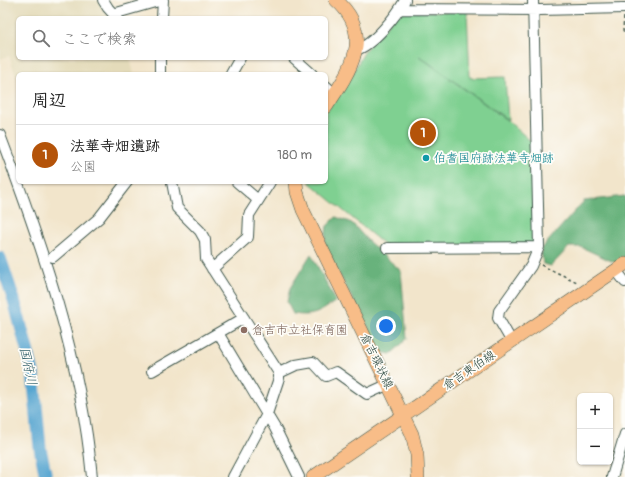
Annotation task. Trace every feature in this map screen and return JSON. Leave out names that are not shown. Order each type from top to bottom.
[{"type":"main road","points":[[328,104],[347,76],[354,60],[357,37],[350,16],[336,0]]},
{"type":"main road","name":"倉吉環状線","points":[[296,184],[297,192],[303,210],[412,434],[417,455],[418,477]]},
{"type":"main road","name":"倉吉東伯線","points":[[313,477],[403,414],[512,342],[621,267]]},
{"type":"street","points":[[103,0],[115,16],[162,0],[162,16]]},
{"type":"street","points":[[356,50],[362,48],[382,30],[403,4],[534,4],[625,8]]},
{"type":"street","points":[[512,342],[498,318],[500,311],[532,266],[539,247],[534,4]]},
{"type":"street","points":[[160,60],[160,72]]},
{"type":"street","points":[[232,72],[239,60]]},
{"type":"street","points":[[296,60],[310,72]]},
{"type":"street","points":[[0,134],[16,178]]},
{"type":"street","points":[[18,184],[61,311],[80,393],[89,445],[92,477]]},
{"type":"street","points":[[53,257],[99,218],[124,184]]},
{"type":"street","points":[[172,184],[177,208],[200,231],[205,240],[206,260],[279,373],[279,378],[266,414],[233,477]]},
{"type":"street","points":[[239,184],[258,200]]},
{"type":"street","points":[[212,269],[248,237],[249,215],[269,184]]},
{"type":"street","points":[[386,248],[539,247]]},
{"type":"street","points":[[621,267],[625,282]]},
{"type":"street","points":[[152,371],[244,318]]},
{"type":"street","points":[[218,333],[266,414],[299,477]]},
{"type":"street","points":[[279,373],[296,365],[313,362],[326,376],[336,372],[367,394],[389,384]]},
{"type":"street","points":[[612,477],[625,434]]},
{"type":"path","points":[[625,11],[623,30],[625,34]]},
{"type":"path","points":[[539,247],[541,264],[581,283],[586,291]]},
{"type":"shaded area","points":[[0,0],[99,0],[110,16],[16,16],[16,60],[130,60],[134,72],[16,72],[16,75],[9,56],[0,59]]},
{"type":"green space","points":[[467,11],[470,78],[505,77],[508,120],[419,56],[508,121],[534,144],[534,244],[387,247],[311,184],[328,184],[328,109],[351,76],[366,49],[399,12]]},
{"type":"green space","points":[[625,196],[625,262],[620,265],[581,247],[569,247],[551,266],[543,264],[541,249],[584,201]]},
{"type":"green space","points":[[336,217],[352,223],[368,241],[401,271],[407,339],[391,354],[384,353],[380,349],[324,247],[327,226]]},
{"type":"green space","points":[[311,254],[336,301],[325,309],[316,313],[306,315],[293,314],[287,302],[290,288]]},
{"type":"waterway","name":"国府川","points":[[0,258],[14,300],[33,372],[40,448],[46,477]]},
{"type":"place","name":"法華寺畑遺跡","points":[[423,133]]},
{"type":"place","name":"伯耆国府跡法華寺畑跡","points":[[426,158]]},
{"type":"place","name":"倉吉市立社保育園","points":[[244,330]]}]
